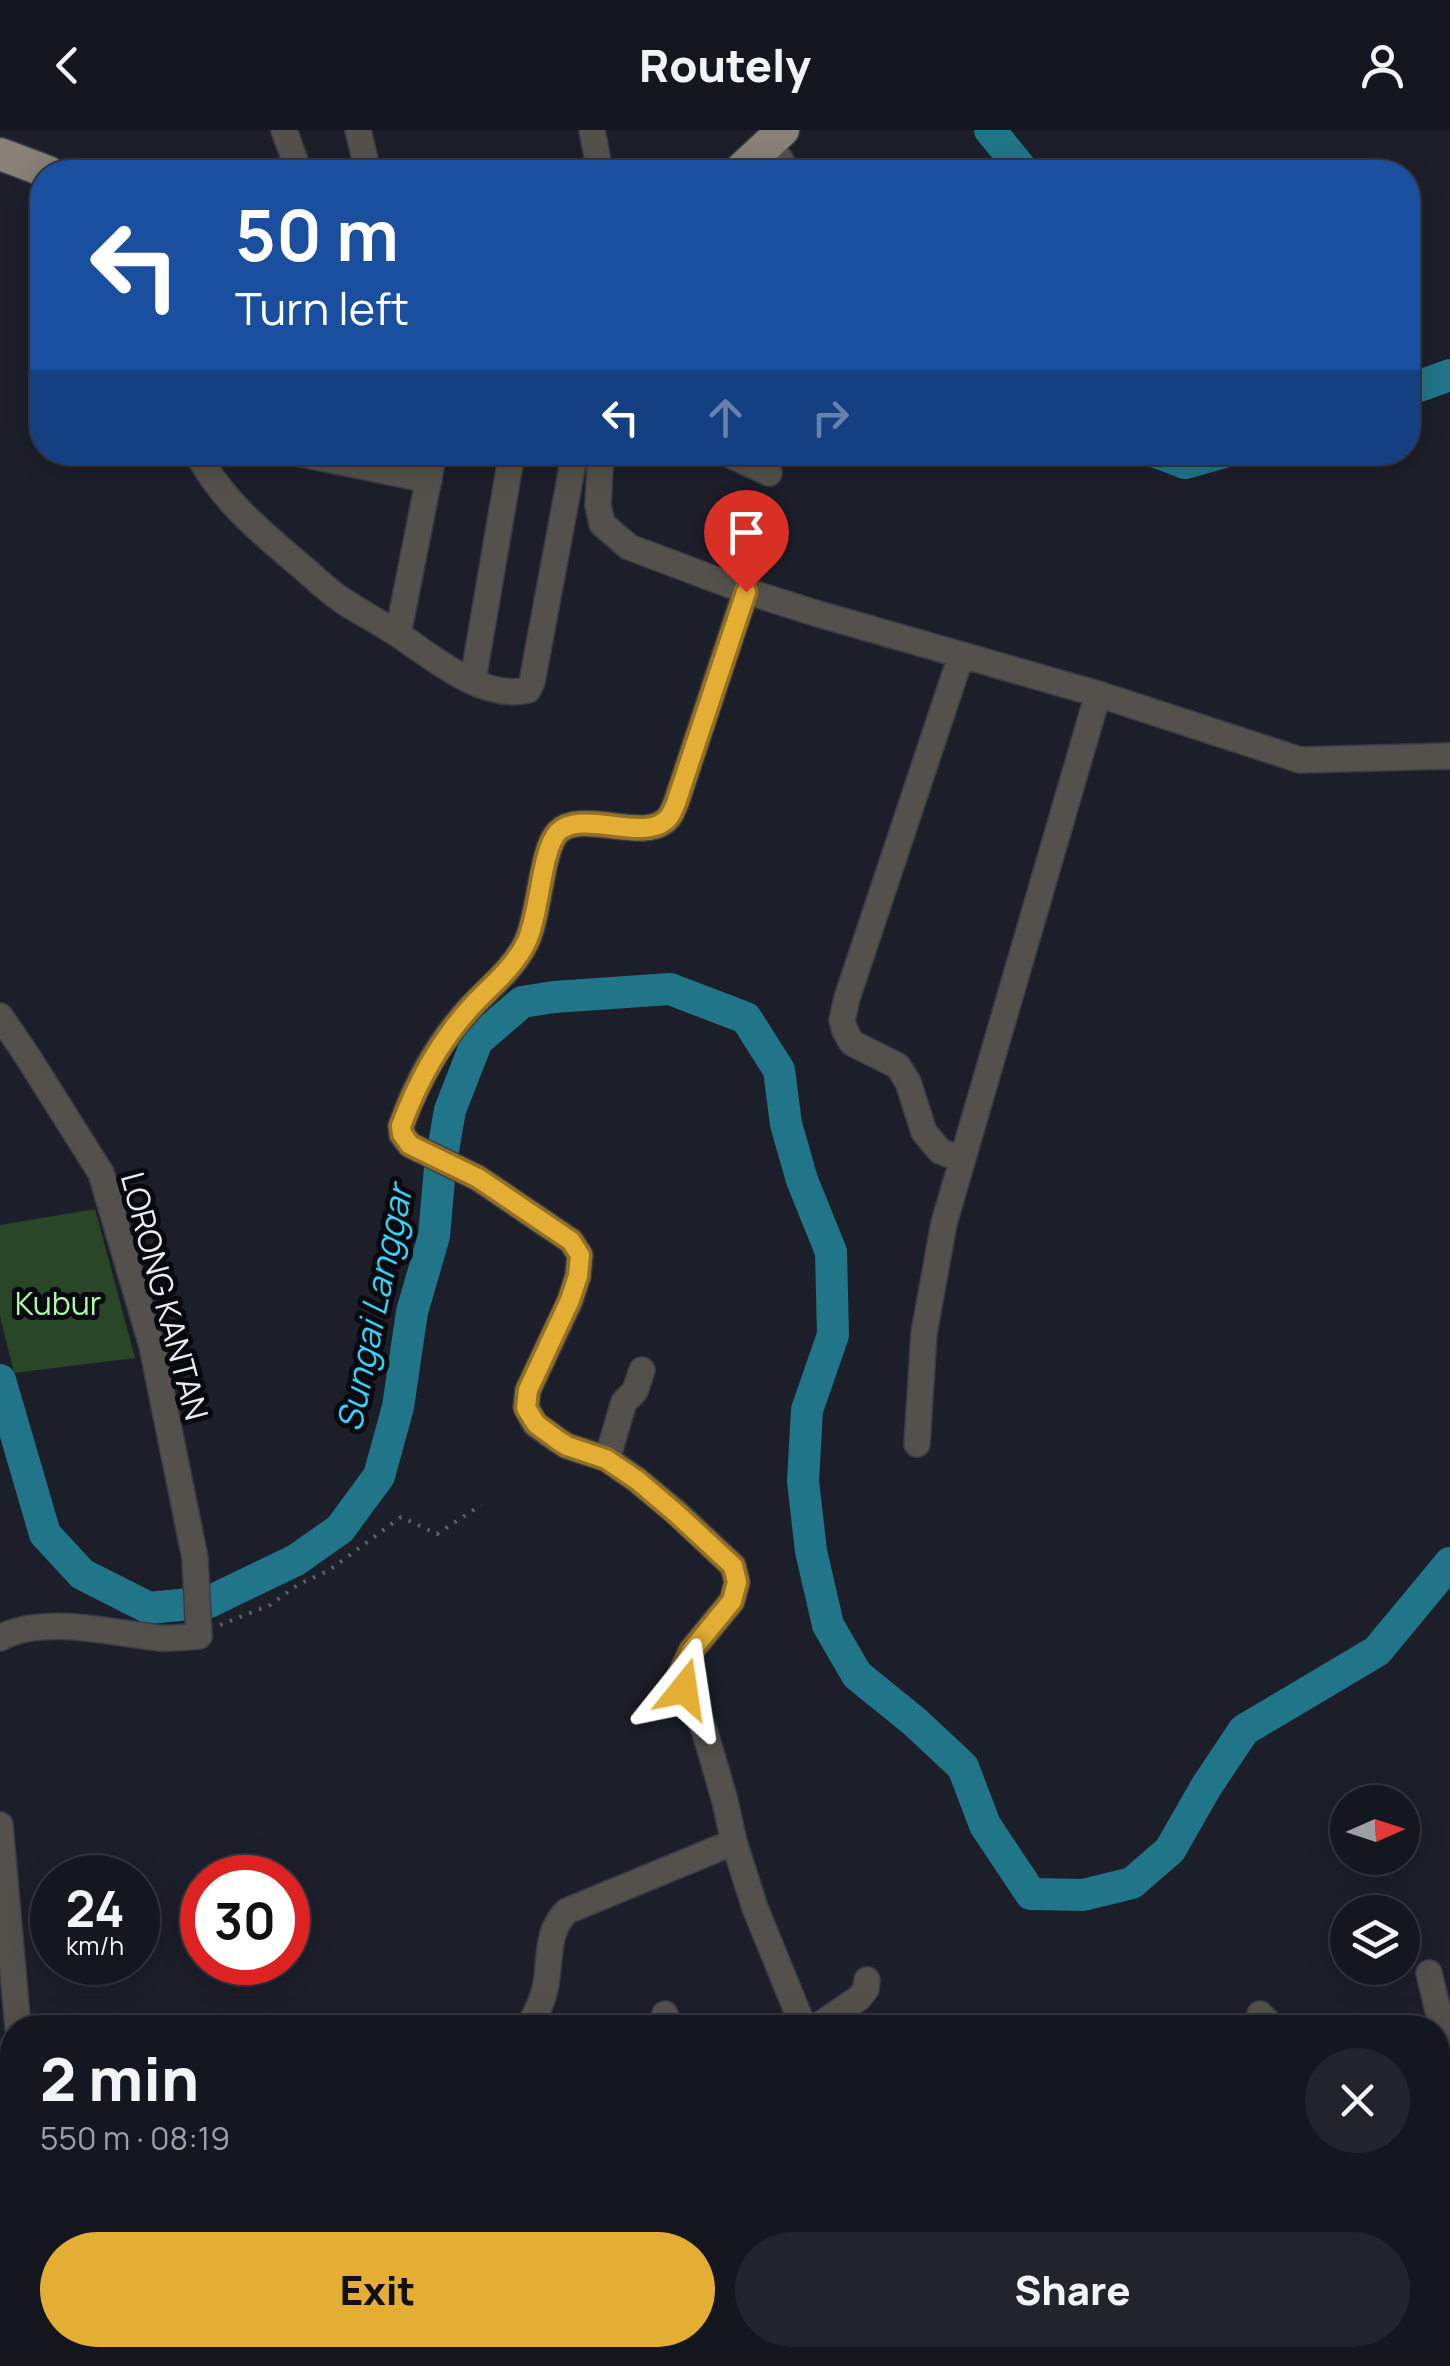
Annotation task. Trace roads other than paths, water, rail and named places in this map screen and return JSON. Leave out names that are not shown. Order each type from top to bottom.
[{"type":"main road","points":[[0,154],[30,165]]},
{"type":"street","points":[[284,130],[295,160]]},
{"type":"street","points":[[358,130],[365,160]]},
{"type":"street","points":[[592,130],[598,160]]},
{"type":"street","points":[[205,465],[212,479],[263,534],[342,600],[438,664],[486,686],[520,692],[528,690],[532,682],[574,465]]},
{"type":"street","points":[[356,465],[429,480]]},
{"type":"street","points":[[398,634],[432,465]]},
{"type":"street","points":[[473,680],[510,465]]},
{"type":"street","points":[[600,465],[598,505],[602,524],[629,547],[746,592],[1098,694],[1300,760],[1450,756]]},
{"type":"street","points":[[752,465],[769,473]]},
{"type":"street","points":[[746,592],[669,818],[648,828],[582,824],[558,831],[548,848],[536,916],[526,942],[514,962],[440,1044],[401,1126],[410,1145],[478,1178],[577,1248],[581,1262],[570,1300],[528,1390],[526,1408],[536,1424],[567,1446],[606,1459],[664,1502],[733,1566],[737,1582],[732,1601],[691,1651],[680,1675],[704,1732],[755,1908],[799,2015]]},
{"type":"street","points":[[961,656],[842,1020],[852,1044],[898,1066],[908,1082],[924,1132],[940,1151],[962,1160]]},
{"type":"street","points":[[916,1444],[924,1333],[944,1223],[1098,694]]},
{"type":"street","name":"LORONG KANTAN","points":[[0,1016],[101,1173],[152,1346],[195,1558],[198,1630],[163,1638],[112,1630],[23,1628],[0,1638]]},
{"type":"street","points":[[606,1459],[624,1402],[635,1392],[642,1370]]},
{"type":"street","points":[[0,1824],[17,2015]]},
{"type":"street","points":[[535,2015],[545,1989],[552,1935],[567,1911],[734,1842]]},
{"type":"street","points":[[1430,1973],[1440,2015]]},
{"type":"street","points":[[834,2015],[858,1998],[866,1989],[867,1980]]},
{"type":"waterway","points":[[990,130],[1014,160]]},
{"type":"waterway","points":[[1420,386],[1450,375]]},
{"type":"waterway","name":"Sungai Langgar","points":[[0,1380],[45,1534],[82,1574],[149,1608],[209,1602],[296,1560],[340,1529],[379,1476],[398,1407],[412,1312],[434,1236],[450,1110],[477,1041],[522,1002],[670,989],[746,1018],[779,1070],[786,1124],[802,1180],[831,1252],[833,1335],[807,1410],[803,1481],[811,1551],[828,1625],[857,1675],[963,1767],[985,1825],[1031,1894],[1083,1895],[1132,1883],[1170,1850],[1244,1730],[1377,1651],[1450,1563]]},
{"type":"park label","name":"Kubur","points":[[58,1303]]}]
